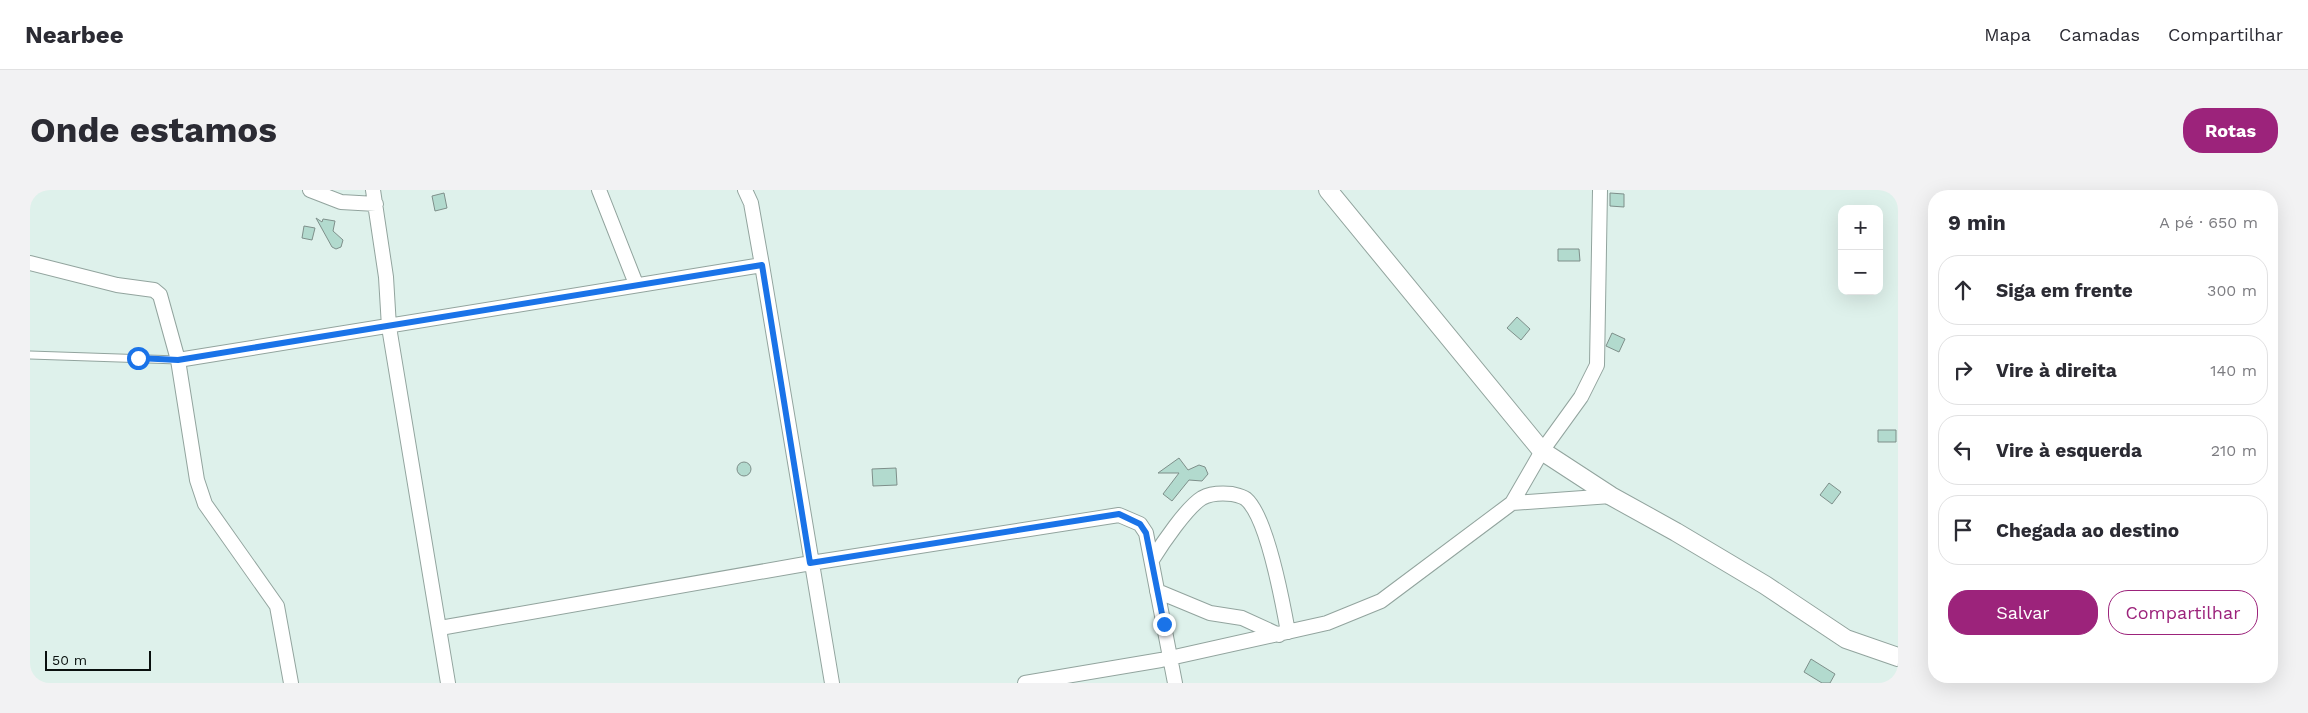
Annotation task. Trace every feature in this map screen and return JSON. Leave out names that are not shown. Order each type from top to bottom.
[{"type":"street","points":[[310,190],[341,202],[376,204]]},
{"type":"street","points":[[374,190],[386,277],[389,327],[448,683]]},
{"type":"street","points":[[599,190],[636,284]]},
{"type":"street","points":[[745,190],[751,203],[762,265],[810,563],[832,683]]},
{"type":"street","points":[[1328,190],[1542,450],[1611,496],[1765,585],[1846,639],[1898,657]]},
{"type":"street","points":[[1025,683],[1171,658],[1327,623],[1381,601],[1512,503],[1542,450],[1581,397],[1597,365],[1600,190]]},
{"type":"street","points":[[30,263],[117,285],[154,290],[160,294],[178,360],[197,480],[205,504],[276,606],[291,683]]},
{"type":"street","points":[[178,360],[762,265]]},
{"type":"street","points":[[1152,560],[1164,542],[1202,498],[1222,493],[1239,495],[1246,499],[1258,518],[1272,556],[1284,634]]},
{"type":"street","points":[[1512,503],[1611,496]]},
{"type":"street","points":[[440,628],[810,563],[1119,514],[1140,524],[1146,533],[1175,683]]},
{"type":"street","points":[[1157,591],[1210,613],[1242,618],[1284,634]]},
{"type":"lane","points":[[30,355],[178,360]]},
{"type":"building","points":[[444,193],[447,208],[435,211],[432,196]]},
{"type":"building","points":[[1610,193],[1624,194],[1624,207],[1610,206]]},
{"type":"building","points":[[316,218],[322,222],[323,219],[335,221],[333,231],[343,240],[341,247],[336,249],[332,247]]},
{"type":"building","points":[[304,226],[315,228],[312,240],[302,238]]},
{"type":"building","points":[[1558,249],[1579,249],[1580,261],[1558,261]]},
{"type":"building","points":[[1517,317],[1530,329],[1521,340],[1507,328]]},
{"type":"building","points":[[1612,333],[1625,339],[1619,352],[1606,346]]},
{"type":"building","points":[[1878,430],[1896,430],[1896,442],[1878,442]]},
{"type":"building","points":[[1179,458],[1188,470],[1199,465],[1205,467],[1208,474],[1202,481],[1189,480],[1172,501],[1163,494],[1179,473],[1158,473]]},
{"type":"building","points":[[744,462],[749,464],[751,469],[749,474],[744,476],[739,474],[737,469],[739,464]]},
{"type":"building","points":[[896,468],[897,485],[873,486],[872,469]]},
{"type":"building","points":[[1829,483],[1841,492],[1832,504],[1820,495]]},
{"type":"building","points":[[1811,659],[1835,674],[1830,683],[1822,683],[1804,672]]},
{"type":"route","points":[[138,358],[178,360],[762,265],[810,563],[1119,514],[1133,519],[1140,524],[1146,533],[1164,624]]}]
